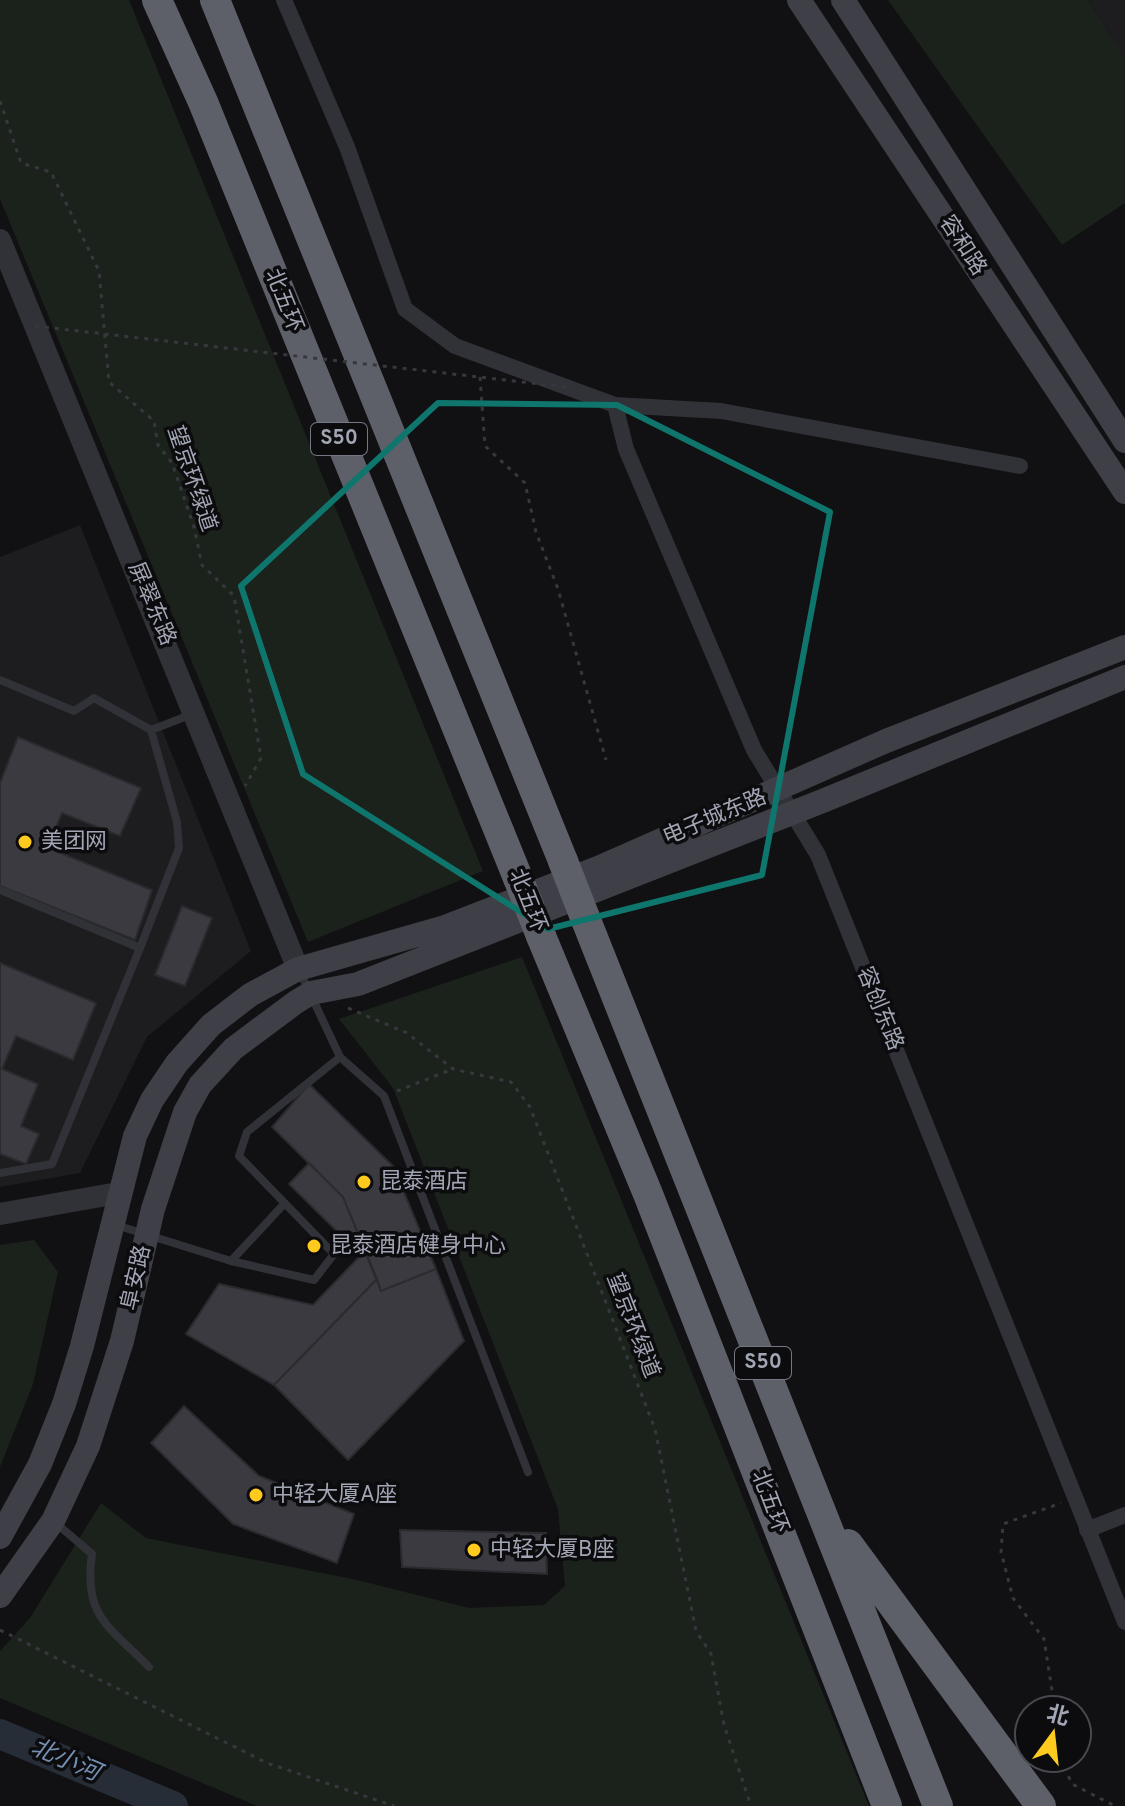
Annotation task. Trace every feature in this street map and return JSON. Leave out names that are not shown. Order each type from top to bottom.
[{"type":"highway","name":"北五环","points":[[157,0],[203,102],[648,1194],[887,1806]]},
{"type":"highway","name":"北五环","points":[[215,0],[563,861],[936,1799]]},
{"type":"highway","points":[[817,1499],[889,1603],[1041,1806]]},
{"type":"main road","name":"容和路","points":[[799,0],[1125,492]]},
{"type":"main road","name":"容和路","points":[[843,0],[1125,441]]},
{"type":"main road","name":"电子城东路","points":[[311,993],[358,984],[784,801],[886,741],[1125,647]]},
{"type":"main road","name":"电子城东路","points":[[298,969],[445,927],[598,868],[1125,677]]},
{"type":"main road","name":"阜安路","points":[[0,1537],[40,1464],[64,1404],[82,1346],[118,1193],[135,1136],[152,1100],[177,1063],[211,1025],[250,995],[298,969]]},
{"type":"main road","name":"阜安路","points":[[0,1596],[53,1521],[88,1446],[104,1401],[147,1235],[177,1135],[200,1085],[233,1049],[311,993]]},
{"type":"street","points":[[284,0],[347,147],[405,309],[455,346],[615,405],[721,411],[1020,466]]},
{"type":"street","name":"屏翠东路","points":[[0,242],[196,713],[298,969]]},
{"type":"street","name":"容创东路","points":[[615,405],[632,463],[754,750],[818,855],[1125,1622]]},
{"type":"street","points":[[0,1214],[118,1193]]},
{"type":"street","points":[[1087,1530],[1125,1515]]},
{"type":"lane","points":[[0,680],[74,711],[94,698],[151,730],[177,822],[179,848],[52,1164],[0,1173]]},
{"type":"lane","points":[[151,730],[196,713]]},
{"type":"lane","points":[[0,890],[140,948]]},
{"type":"lane","points":[[298,969],[340,1057],[384,1096],[528,1472]]},
{"type":"lane","points":[[112,1223],[231,1261],[314,1280],[334,1254],[239,1156],[247,1132],[340,1057]]},
{"type":"lane","points":[[231,1261],[284,1204]]},
{"type":"lane","points":[[53,1521],[92,1554],[88,1583],[95,1612],[149,1667]]},
{"type":"path","name":"望京环绿道","points":[[0,101],[21,163],[51,172],[99,271],[109,382],[154,421],[158,445],[172,463],[194,527],[202,565],[234,596],[261,758],[234,806]]},
{"type":"path","points":[[35,326],[566,387]]},
{"type":"path","points":[[480,377],[485,446],[525,483],[536,532],[558,589],[606,760]]},
{"type":"path","name":"望京环绿道","points":[[311,993],[407,1033],[453,1069],[511,1082],[530,1107],[655,1429],[696,1631],[711,1654],[724,1725],[751,1806]]},
{"type":"path","points":[[384,1096],[453,1069]]},
{"type":"path","points":[[1053,1694],[1044,1639],[1013,1598],[1001,1552],[1003,1524],[1074,1499]]},
{"type":"path","points":[[0,1630],[267,1763],[394,1806]]},
{"type":"path","points":[[1067,1774],[1072,1784],[1115,1806]]},
{"type":"highlighted area","points":[[438,403],[617,405],[830,512],[762,875],[548,929],[303,774],[241,586]]},
{"type":"shaded area","points":[[0,0],[129,0],[483,871],[308,942],[0,199]]},
{"type":"shaded area","points":[[888,0],[1088,0],[1125,58],[1125,203],[1062,245]]},
{"type":"shaded area","points":[[1088,0],[1125,0],[1125,58]]},
{"type":"shaded area","points":[[80,525],[251,951],[147,1037],[80,1173],[0,1187],[0,557]]},
{"type":"shaded area","points":[[522,957],[869,1806],[257,1806],[0,1698],[0,1651],[30,1618],[101,1503],[146,1538],[357,1580],[469,1608],[544,1605],[565,1586],[558,1509],[393,1088],[339,1019]]},
{"type":"shaded area","points":[[34,1240],[58,1272],[33,1384],[0,1467],[0,1245]]},
{"type":"building","name":"美团网","points":[[18,737],[141,788],[120,836],[62,813],[48,848],[152,890],[135,940],[0,886],[0,783]]},
{"type":"building","points":[[182,906],[212,918],[185,986],[155,975]]},
{"type":"building","points":[[0,963],[96,1003],[73,1060],[16,1036],[2,1069],[38,1084],[21,1126],[39,1134],[26,1164],[0,1154]]},
{"type":"building","name":"昆泰酒店","points":[[309,1084],[393,1166],[436,1269],[381,1291],[343,1197],[272,1127]]},
{"type":"building","points":[[309,1163],[343,1197],[377,1279],[274,1385],[186,1334],[219,1284],[313,1305],[361,1255],[289,1184]]},
{"type":"building","points":[[436,1269],[464,1341],[348,1460],[274,1385],[377,1279],[381,1291]]},
{"type":"building","name":"中轻大厦A座","points":[[184,1406],[259,1476],[354,1514],[337,1563],[233,1524],[151,1443]]},
{"type":"building","name":"中轻大厦B座","points":[[400,1530],[546,1533],[547,1574],[402,1567]]},
{"type":"waterway","name":"北小河","points":[[0,1734],[173,1806]]},
{"type":"place","name":"美团网","points":[[25,842]]},
{"type":"place","name":"昆泰酒店","points":[[364,1182]]},
{"type":"place","name":"昆泰酒店·健身中心","points":[[314,1246]]},
{"type":"place","name":"中轻大厦A座","points":[[256,1495]]},
{"type":"place","name":"中轻大厦B座","points":[[474,1550]]}]
